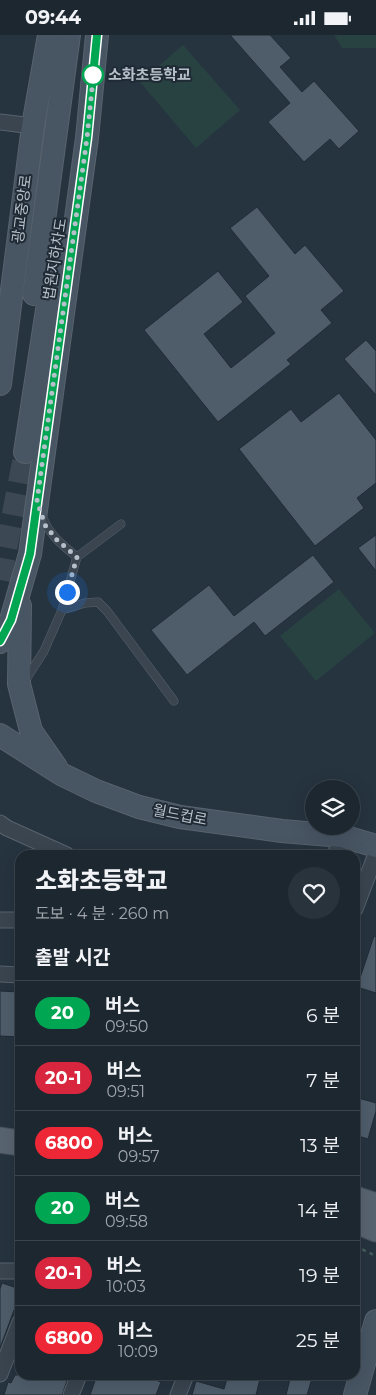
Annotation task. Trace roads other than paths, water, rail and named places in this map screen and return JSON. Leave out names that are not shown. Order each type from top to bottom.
[{"type":"main road","name":"광교중앙로","points":[[0,384],[33,126],[48,35]]},
{"type":"main road","name":"법원지하차도","points":[[69,35],[20,450],[68,167],[85,35]]},
{"type":"main road","points":[[0,642],[11,620],[30,554],[87,138],[97,35]]},
{"type":"main road","points":[[20,590],[19,684],[31,731],[61,774]]},
{"type":"main road","name":"월드컵로","points":[[0,735],[61,774],[96,791],[140,807],[180,817],[282,831],[339,846],[376,846]]},
{"type":"main road","points":[[0,1126],[15,1128]]},
{"type":"main road","points":[[0,1140],[15,1142]]},
{"type":"main road","points":[[360,1201],[376,1207]]},
{"type":"main road","points":[[360,1223],[376,1229]]},
{"type":"main road","points":[[361,1354],[376,1321]]},
{"type":"main road","points":[[355,1395],[357,1380]]},
{"type":"street","points":[[0,122],[33,126]]},
{"type":"street","points":[[2,828],[55,850]]},
{"type":"street","points":[[360,896],[376,854]]},
{"type":"street","points":[[0,920],[15,921]]},
{"type":"street","points":[[0,974],[15,975]]},
{"type":"street","points":[[0,1271],[15,1271]]},
{"type":"street","points":[[0,1374],[15,1335]]},
{"type":"street","points":[[71,1395],[77,1380]]},
{"type":"street","points":[[178,1395],[184,1380]]},
{"type":"lane","points":[[37,501],[45,525],[57,540],[77,557]]},
{"type":"lane","points":[[21,692],[26,678],[44,651],[62,610],[77,557],[121,524]]},
{"type":"lane","points":[[62,610],[85,603],[98,602],[107,611],[174,701]]},
{"type":"tunnel","points":[[0,580],[25,452]]},
{"type":"place","name":"소화초등학교","points":[[93,75]]}]
